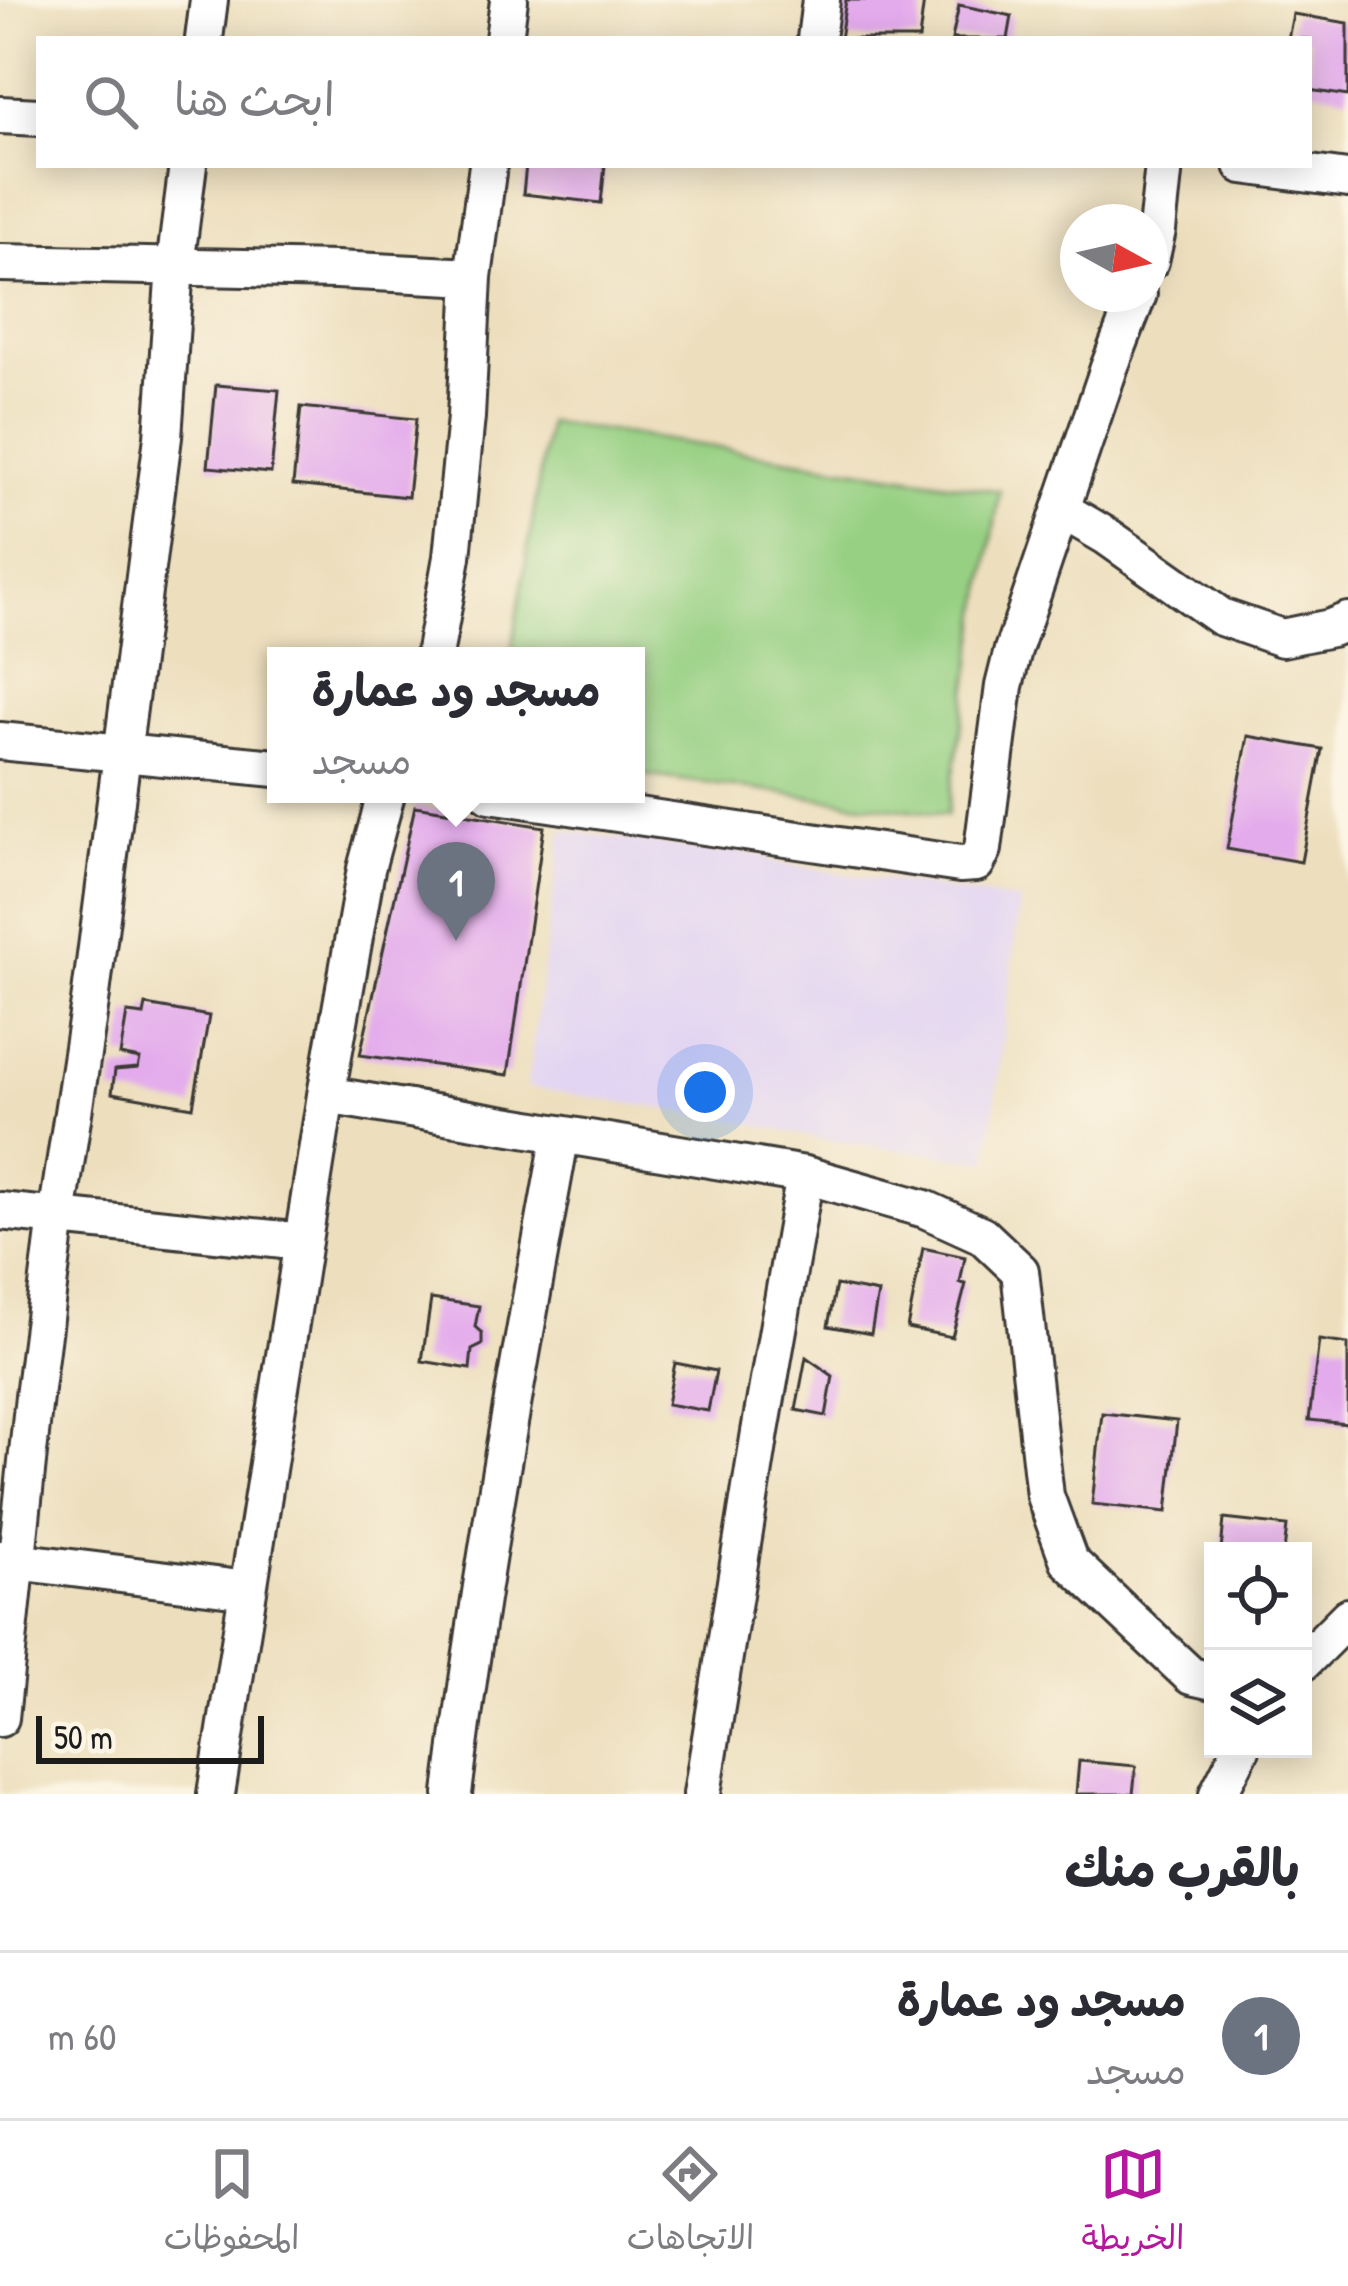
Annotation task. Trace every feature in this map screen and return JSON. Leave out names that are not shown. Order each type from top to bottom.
[{"type":"street","points":[[204,36],[208,0]]},
{"type":"street","points":[[504,36],[509,0]]},
{"type":"street","points":[[816,36],[821,0]]},
{"type":"street","points":[[0,115],[36,117]]},
{"type":"street","points":[[0,1718],[9,1559],[142,604],[188,168]]},
{"type":"street","points":[[436,647],[452,556],[473,277],[488,168]]},
{"type":"street","points":[[1160,204],[1164,168]]},
{"type":"street","points":[[1266,168],[1348,179]]},
{"type":"street","points":[[0,263],[473,277]]},
{"type":"street","points":[[550,803],[960,864],[976,862],[983,849],[1013,650],[1131,312]]},
{"type":"street","points":[[1061,510],[1108,537],[1221,617],[1282,638],[1348,620]]},
{"type":"street","points":[[0,741],[267,767]]},
{"type":"street","points":[[216,1794],[326,1095],[366,869],[384,803]]},
{"type":"street","points":[[326,1095],[806,1174],[925,1209],[982,1235],[1020,1270],[1045,1496],[1070,1561],[1192,1676],[1204,1679]]},
{"type":"street","points":[[454,1794],[508,1419],[562,1134]]},
{"type":"street","points":[[702,1794],[806,1174]]},
{"type":"street","points":[[0,1211],[303,1242]]},
{"type":"street","points":[[9,1559],[248,1590]]},
{"type":"street","points":[[1312,1653],[1348,1617]]},
{"type":"street","points":[[1218,1794],[1236,1758]]},
{"type":"shaded area","points":[[562,830],[770,856],[770,862],[1020,901],[988,1161],[825,1140],[735,1120],[527,1087]]},
{"type":"green space","points":[[548,422],[1000,491],[947,815],[645,775],[645,647],[512,647]]},
{"type":"building","points":[[846,0],[924,0],[919,36],[840,36]]},
{"type":"building","points":[[959,5],[1012,16],[1009,36],[953,36]]},
{"type":"building","points":[[1293,14],[1348,23],[1348,96],[1312,90],[1312,36],[1289,36]]},
{"type":"building","points":[[526,168],[605,168],[601,203],[523,194]]},
{"type":"building","points":[[216,385],[279,390],[271,473],[208,467]]},
{"type":"building","points":[[301,407],[416,419],[408,497],[293,485]]},
{"type":"building","points":[[1248,736],[1322,749],[1301,862],[1227,849]]},
{"type":"building","points":[[415,806],[544,827],[508,1075],[360,1055]]},
{"type":"building","points":[[146,1005],[209,1016],[193,1107],[112,1093],[115,1070],[138,1068],[140,1059],[120,1055],[127,1013],[144,1015]]},
{"type":"building","points":[[923,1248],[965,1257],[960,1283],[966,1284],[952,1337],[907,1328]]},
{"type":"building","points":[[836,1285],[878,1293],[871,1334],[828,1326]]},
{"type":"building","points":[[431,1299],[479,1306],[475,1327],[482,1333],[482,1345],[472,1350],[470,1369],[422,1361]]},
{"type":"building","points":[[1319,1340],[1348,1344],[1348,1424],[1309,1420]]},
{"type":"building","points":[[806,1357],[833,1376],[826,1416],[796,1410]]},
{"type":"building","points":[[675,1363],[716,1371],[708,1411],[667,1404]]},
{"type":"building","points":[[1102,1413],[1177,1421],[1167,1512],[1092,1504]]},
{"type":"building","points":[[1224,1519],[1287,1526],[1285,1542],[1222,1542]]},
{"type":"building","points":[[1079,1761],[1136,1766],[1133,1794],[1076,1794]]},
{"type":"place","name":"مسجد ود عمارة","points":[[456,941]]}]
